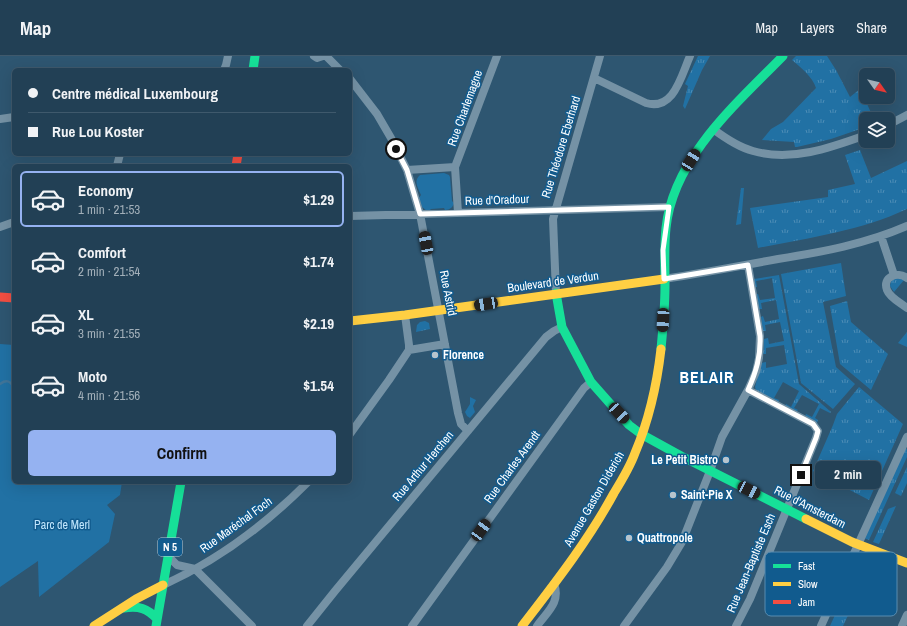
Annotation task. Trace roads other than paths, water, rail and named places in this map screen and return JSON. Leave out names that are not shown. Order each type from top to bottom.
[{"type":"street","points":[[225,68],[228,56]]},
{"type":"street","points":[[253,68],[255,56]]},
{"type":"street","points":[[319,56],[337,68]]},
{"type":"street","name":"Rue Charlemagne","points":[[458,213],[455,167],[497,56]]},
{"type":"street","name":"Rue Théodore Eberhard","points":[[600,56],[553,219],[556,293],[562,327],[591,382],[630,425],[641,434]]},
{"type":"street","points":[[594,78],[652,105],[659,104],[670,98],[690,56]]},
{"type":"street","name":"Avenue Gaston Diderich","points":[[522,626],[575,556],[622,480],[638,446],[659,367],[662,338],[664,279],[663,250],[669,207],[685,170],[697,149],[713,130],[783,56]]},
{"type":"street","name":"Rue Astrid","points":[[352,82],[377,114],[407,170],[420,214],[458,413],[461,424],[468,430]]},
{"type":"street","points":[[895,121],[907,115]]},
{"type":"street","points":[[0,118],[12,117]]},
{"type":"street","points":[[713,130],[739,146],[752,151],[779,156],[796,155],[815,151],[859,137]]},
{"type":"street","points":[[407,170],[455,167]]},
{"type":"street","name":"Rue d'Oradour","points":[[352,216],[669,207]]},
{"type":"street","points":[[0,227],[12,223]]},
{"type":"street","points":[[664,279],[834,249],[881,236],[907,226]]},
{"type":"street","points":[[881,236],[894,275]]},
{"type":"street","points":[[624,626],[667,568],[682,542],[722,437],[748,390],[756,372],[761,346],[748,265]]},
{"type":"street","points":[[907,278],[900,274],[894,275],[889,278],[886,284],[890,295],[907,308]]},
{"type":"street","name":"Boulevard de Verdun","points":[[352,321],[439,311],[556,293],[664,279]]},
{"type":"street","points":[[0,297],[12,298]]},
{"type":"street","points":[[352,431],[409,350],[405,315]]},
{"type":"street","name":"Rue Arthur Herchen","points":[[307,626],[546,337],[562,327]]},
{"type":"street","points":[[409,350],[445,344]]},
{"type":"street","name":"Rue Charles Arendt","points":[[412,626],[584,388],[591,382]]},
{"type":"street","name":"Rue Jean-Baptiste Esch","points":[[748,390],[813,424],[818,431],[769,552]]},
{"type":"street","name":"Rue d'Amsterdam","points":[[641,434],[710,471],[858,544],[879,552]]},
{"type":"street","points":[[854,552],[906,441]]},
{"type":"street","name":"N 5","points":[[156,622],[181,484]]},
{"type":"street","name":"Rue Maréchal Foch","points":[[163,585],[195,569],[246,536],[290,500],[306,484]]},
{"type":"street","name":"Rue Maréchal Foch","points":[[168,556],[177,565],[195,569]]},
{"type":"street","name":"Rue d'Amsterdam","points":[[897,559],[907,563]]},
{"type":"street","name":"Rue Jean-Baptiste Esch","points":[[736,626],[750,599],[765,563]]},
{"type":"street","points":[[195,569],[252,626]]},
{"type":"street","points":[[536,626],[556,601],[557,591],[554,584]]},
{"type":"street","points":[[94,626],[118,609],[163,585]]},
{"type":"street","points":[[118,609],[139,606],[151,612],[156,622]]},
{"type":"street","points":[[902,626],[907,615]]},
{"type":"street","points":[[821,626],[826,616]]},
{"type":"waterway","points":[[0,384],[8,381],[12,384]]},
{"type":"place","name":"Florence","points":[[435,355]]},
{"type":"place","name":"Le Petit Bistro","points":[[726,460]]},
{"type":"place","name":"Saint-Pie X","points":[[673,495]]},
{"type":"place","name":"Quattropole","points":[[629,538]]},
{"type":"district","name":"BELAIR","points":[[707,377]]},
{"type":"park label","name":"Parc de Merl","points":[[62,525]]}]
